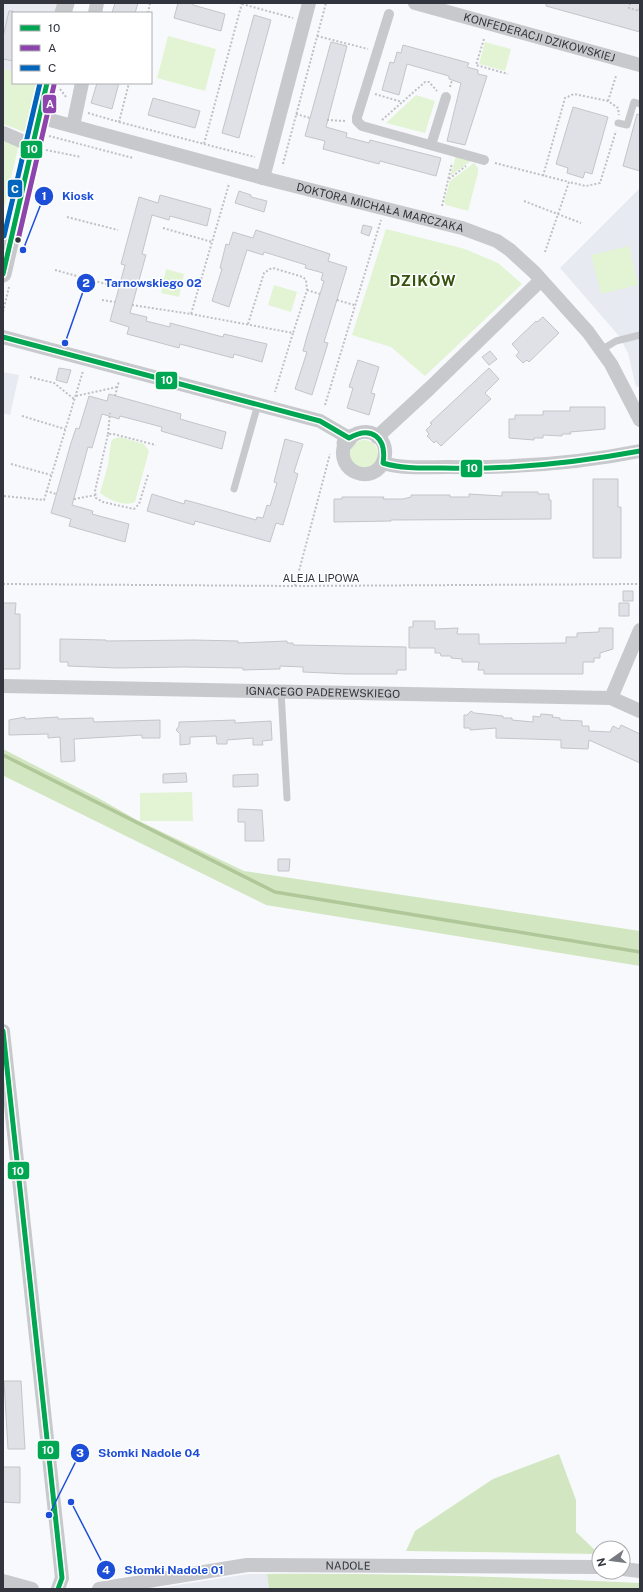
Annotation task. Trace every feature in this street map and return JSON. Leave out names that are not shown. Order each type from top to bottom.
[{"type":"street","points":[[263,178],[309,3]]},
{"type":"street","name":"KONFEDERACJI DZIKOWSKIEJ","points":[[415,3],[640,65]]},
{"type":"street","points":[[389,14],[356,117],[357,121],[362,126],[480,159]]},
{"type":"street","points":[[3,274],[39,144],[39,117],[47,84]]},
{"type":"street","points":[[73,126],[82,84]]},
{"type":"street","points":[[431,145],[446,98]]},
{"type":"street","name":"DOKTORA MICHAŁA MARCZAKA","points":[[39,117],[263,178],[481,234],[497,241],[510,250],[541,280],[601,350],[622,382],[640,420]]},
{"type":"street","points":[[3,133],[39,144]]},
{"type":"street","points":[[377,437],[430,388],[541,280]]},
{"type":"street","points":[[3,337],[87,358],[320,421],[347,441]]},
{"type":"street","points":[[360,432],[366,432],[377,437],[385,449],[383,463],[373,473],[359,474],[347,466],[343,455],[347,441],[360,432]]},
{"type":"street","points":[[383,463],[407,467],[496,468],[544,464],[640,451]]},
{"type":"street","points":[[611,698],[640,630]]},
{"type":"street","name":"IGNACEGO PADEREWSKIEGO","points":[[3,686],[611,698],[640,711]]},
{"type":"street","points":[[3,1031],[62,1578],[58,1589]]},
{"type":"street","name":"NADOLE","points":[[99,1589],[247,1565],[591,1567]]},
{"type":"street","points":[[3,1581],[32,1589]]},
{"type":"lane","points":[[618,123],[627,125],[634,102],[640,104]]},
{"type":"lane","points":[[601,350],[616,341],[640,335]]},
{"type":"lane","points":[[234,489],[258,404]]},
{"type":"lane","points":[[281,691],[287,798]]},
{"type":"path","points":[[283,164],[326,3]]},
{"type":"path","points":[[630,3],[629,8],[639,11],[640,7]]},
{"type":"path","points":[[204,144],[242,4],[294,19],[295,23]]},
{"type":"path","points":[[316,36],[376,51]]},
{"type":"path","points":[[484,39],[476,65],[508,74]]},
{"type":"path","points":[[608,101],[616,76]]},
{"type":"path","points":[[372,129],[425,82],[429,82],[446,98]]},
{"type":"path","points":[[119,122],[130,84]]},
{"type":"path","points":[[364,91],[402,102]]},
{"type":"path","points":[[448,180],[480,159],[543,176],[586,186],[600,183],[618,123],[618,108],[608,101],[574,94],[565,98],[543,176]]},
{"type":"path","points":[[77,110],[261,159]]},
{"type":"path","points":[[296,114],[310,118]]},
{"type":"path","points":[[328,120],[357,121]]},
{"type":"path","points":[[39,144],[81,157]]},
{"type":"path","points":[[39,144],[133,158]]},
{"type":"path","points":[[442,206],[455,152]]},
{"type":"path","points":[[545,252],[569,182]]},
{"type":"path","points":[[191,314],[229,184]]},
{"type":"path","points":[[524,201],[581,223]]},
{"type":"path","points":[[67,217],[118,230]]},
{"type":"path","points":[[325,406],[381,218]]},
{"type":"path","points":[[163,228],[212,242]]},
{"type":"path","points":[[248,324],[266,270],[273,268],[303,277],[306,280],[308,290],[275,392]]},
{"type":"path","points":[[55,270],[106,284]]},
{"type":"path","points":[[308,290],[320,294]]},
{"type":"path","points":[[102,300],[115,302]]},
{"type":"path","points":[[337,300],[354,305]]},
{"type":"path","points":[[132,305],[248,324],[293,334]]},
{"type":"path","points":[[4,496],[44,500],[87,358]]},
{"type":"path","points":[[30,377],[54,383],[74,399]]},
{"type":"path","points":[[76,396],[117,386]]},
{"type":"path","points":[[110,413],[108,434],[95,491],[96,498],[103,502],[134,509],[139,504],[148,476]]},
{"type":"path","points":[[22,416],[65,429]]},
{"type":"path","points":[[108,434],[156,445]]},
{"type":"path","points":[[295,586],[330,452]]},
{"type":"path","points":[[11,464],[51,476]]},
{"type":"path","points":[[46,491],[56,494]]},
{"type":"path","points":[[74,499],[96,495]]},
{"type":"path","name":"ALEJA LIPOWA","points":[[3,584],[295,586],[640,584]]},
{"type":"shaded area","points":[[3,3],[57,3],[55,12],[12,12],[12,72],[3,69]]},
{"type":"shaded area","points":[[640,188],[640,386],[636,387],[628,353],[619,336],[560,268]]},
{"type":"shaded area","points":[[3,372],[19,375],[10,415],[3,413]]},
{"type":"shaded area","points":[[248,1574],[267,1574],[269,1589],[152,1589]]},
{"type":"green space","points":[[168,36],[216,49],[205,91],[157,78]]},
{"type":"green space","points":[[485,42],[511,49],[505,71],[479,64]]},
{"type":"green space","points":[[3,69],[12,72],[12,84],[40,84],[25,132],[3,124]]},
{"type":"green space","points":[[416,95],[435,101],[425,133],[386,123]]},
{"type":"green space","points":[[3,137],[19,144],[3,213]]},
{"type":"green space","points":[[456,156],[471,161],[450,176]]},
{"type":"green space","points":[[474,163],[478,168],[478,173],[468,211],[446,205],[444,202],[450,181]]},
{"type":"green space","points":[[386,229],[465,249],[498,263],[522,284],[425,376],[391,347],[352,335]]},
{"type":"green space","points":[[629,246],[638,285],[601,294],[591,255]]},
{"type":"green space","points":[[166,269],[184,274],[179,297],[161,293]]},
{"type":"green space","points":[[274,285],[297,292],[291,312],[268,305]]},
{"type":"green space","points":[[120,437],[144,444],[149,451],[135,502],[126,504],[117,502],[100,493],[108,465],[111,442],[113,439]]},
{"type":"green space","points":[[364,440],[374,444],[378,454],[374,464],[364,468],[354,464],[350,454],[354,444]]},
{"type":"green space","points":[[3,749],[100,799],[137,820],[244,871],[640,931],[640,966],[266,905],[4,776]]},
{"type":"green space","points":[[192,792],[193,821],[140,821],[140,793]]},
{"type":"green space","points":[[559,1454],[576,1500],[576,1532],[591,1546],[591,1554],[406,1551],[415,1531],[493,1479]]},
{"type":"green space","points":[[267,1574],[407,1575],[547,1579],[640,1583],[640,1589],[269,1589]]},
{"type":"building","points":[[115,3],[138,3],[135,12],[112,12]]},
{"type":"building","points":[[178,3],[193,3],[193,5],[225,14],[221,31],[174,18]]},
{"type":"building","points":[[546,3],[640,3],[640,32],[546,6]]},
{"type":"building","points":[[9,11],[13,11],[12,61],[3,59],[3,37]]},
{"type":"building","points":[[254,15],[271,20],[239,138],[222,133]]},
{"type":"building","points":[[331,42],[347,46],[326,127],[347,133],[346,137],[369,143],[370,140],[441,158],[436,176],[380,161],[379,164],[323,149],[325,141],[305,136]]},
{"type":"building","points":[[403,45],[469,63],[467,67],[478,70],[478,74],[487,76],[465,145],[447,141],[461,83],[449,79],[449,76],[407,64],[399,95],[382,90],[390,62],[394,63],[397,52],[401,53]]},
{"type":"building","points":[[97,84],[119,84],[112,109],[91,103]]},
{"type":"building","points":[[153,98],[200,111],[195,128],[148,115]]},
{"type":"building","points":[[573,107],[608,117],[592,174],[585,172],[583,178],[567,173],[568,168],[556,164]]},
{"type":"building","points":[[637,114],[640,115],[640,171],[623,166]]},
{"type":"building","points":[[239,191],[251,195],[251,197],[267,201],[264,212],[235,203]]},
{"type":"building","points":[[160,195],[211,209],[207,226],[170,216],[169,220],[152,215],[142,254],[146,255],[130,313],[147,317],[146,321],[170,327],[170,323],[223,337],[224,334],[267,344],[262,362],[234,354],[233,358],[180,344],[179,348],[127,334],[129,327],[110,321],[125,265],[121,264],[139,197],[158,203]]},
{"type":"building","points":[[363,225],[372,227],[369,236],[361,233]]},
{"type":"building","points":[[256,230],[330,254],[328,261],[347,267],[324,342],[328,343],[312,395],[295,389],[307,352],[303,351],[324,281],[321,280],[323,273],[305,268],[306,265],[264,252],[263,255],[247,250],[229,307],[212,301],[222,269],[220,268],[226,244],[229,245],[233,232],[253,238]]},
{"type":"building","points":[[543,317],[559,333],[529,362],[527,360],[523,363],[516,356],[519,352],[512,344],[536,321],[537,322]]},
{"type":"building","points":[[490,351],[497,359],[489,365],[482,357]]},
{"type":"building","points":[[358,360],[379,367],[371,393],[375,394],[369,415],[347,408],[353,388],[349,387]]},
{"type":"building","points":[[59,368],[71,370],[67,383],[56,380]]},
{"type":"building","points":[[489,368],[499,379],[485,393],[491,399],[441,446],[436,441],[434,443],[427,436],[429,434],[426,430],[432,424],[430,423]]},
{"type":"building","points":[[109,394],[181,414],[180,419],[226,432],[222,449],[161,431],[162,427],[120,416],[119,419],[102,414],[92,448],[88,447],[72,505],[93,511],[92,514],[129,524],[125,542],[69,526],[71,519],[51,513],[71,443],[76,428],[79,429],[89,396],[107,401]]},
{"type":"building","points":[[570,407],[605,407],[605,429],[570,432],[571,434],[562,434],[562,436],[543,435],[543,438],[534,438],[534,440],[509,438],[509,419],[515,419],[515,415],[543,415],[543,411],[570,411]]},
{"type":"building","points":[[285,439],[303,444],[294,472],[298,474],[283,525],[276,523],[270,542],[195,521],[194,525],[147,511],[152,494],[184,504],[185,500],[256,520],[257,517],[263,518],[267,505],[270,506],[277,483],[274,482]]},
{"type":"building","points":[[593,479],[618,479],[618,507],[621,507],[621,558],[593,558]]},
{"type":"building","points":[[502,492],[538,492],[538,494],[549,494],[549,500],[551,500],[551,519],[391,520],[334,522],[334,499],[342,499],[342,497],[384,497],[383,499],[403,499],[411,497],[411,495],[450,495],[450,497],[469,497],[469,494],[502,496]]},
{"type":"building","points":[[623,591],[633,591],[633,601],[623,601]]},
{"type":"building","points":[[3,603],[16,603],[15,614],[20,614],[20,669],[3,669]]},
{"type":"building","points":[[619,603],[629,603],[629,616],[619,616]]},
{"type":"building","points":[[413,621],[435,621],[435,629],[458,628],[457,634],[479,634],[479,644],[566,643],[566,637],[577,637],[577,633],[599,632],[599,628],[613,628],[613,649],[600,653],[600,658],[594,658],[594,662],[583,662],[583,674],[484,674],[484,670],[478,670],[479,662],[462,662],[462,659],[451,658],[451,656],[441,656],[440,653],[435,653],[435,648],[409,648],[409,627],[413,627]]},
{"type":"building","points":[[60,639],[106,641],[194,640],[238,641],[238,643],[287,641],[287,643],[293,643],[293,645],[406,647],[406,670],[397,670],[397,674],[347,674],[303,672],[303,667],[280,666],[280,669],[243,670],[243,668],[117,668],[68,666],[68,662],[60,662]]},
{"type":"building","points":[[471,711],[474,713],[503,716],[503,718],[512,718],[512,720],[533,722],[533,716],[540,717],[541,714],[553,715],[552,717],[560,718],[560,720],[582,721],[582,726],[589,726],[589,731],[610,732],[613,726],[619,729],[621,725],[640,734],[640,763],[589,740],[588,749],[561,748],[561,740],[496,738],[496,728],[470,730],[470,728],[464,728],[464,715],[467,715]]},
{"type":"building","points":[[25,717],[25,719],[58,717],[58,719],[93,718],[94,722],[160,720],[160,738],[142,738],[142,735],[74,739],[75,761],[61,762],[60,737],[48,738],[48,734],[9,735],[9,720]]},
{"type":"building","points":[[235,720],[235,723],[271,721],[272,740],[262,741],[263,745],[253,745],[253,738],[227,740],[227,744],[217,744],[216,736],[190,737],[190,744],[180,745],[180,734],[176,730],[179,726],[179,722]]},
{"type":"building","points":[[186,773],[187,782],[163,783],[163,774]]},
{"type":"building","points":[[258,774],[258,786],[233,787],[233,775]]},
{"type":"building","points":[[238,809],[262,810],[264,841],[245,841],[245,822],[238,822]]},
{"type":"building","points":[[278,859],[290,859],[289,871],[278,871]]},
{"type":"building","points":[[4,1381],[21,1381],[25,1449],[8,1449]]},
{"type":"building","points":[[3,1467],[20,1467],[20,1503],[3,1502]]},
{"type":"waterway","points":[[3,755],[275,892],[640,952]]},
{"type":"transit line","name":"C","points":[[4,236],[40,84]]},
{"type":"transit line","name":"10","points":[[3,274],[47,84]]},
{"type":"transit line","name":"A","points":[[18,240],[54,85]]},
{"type":"transit line","name":"10","points":[[3,337],[320,421],[349,438],[357,434],[371,434],[376,436],[383,447],[383,463],[398,466],[420,468],[518,467],[591,459],[640,451]]},
{"type":"transit line","name":"10","points":[[3,1031],[62,1578],[58,1589]]},
{"type":"place","name":"Kiosk","points":[[23,250]]},
{"type":"place","name":"Tarnowskiego 02","points":[[65,343]]},
{"type":"place","name":"Słomki Nadole 01","points":[[71,1502]]},
{"type":"place","name":"Słomki Nadole 04","points":[[49,1515]]},
{"type":"district","name":"DZIKÓW","points":[[423,281]]}]
